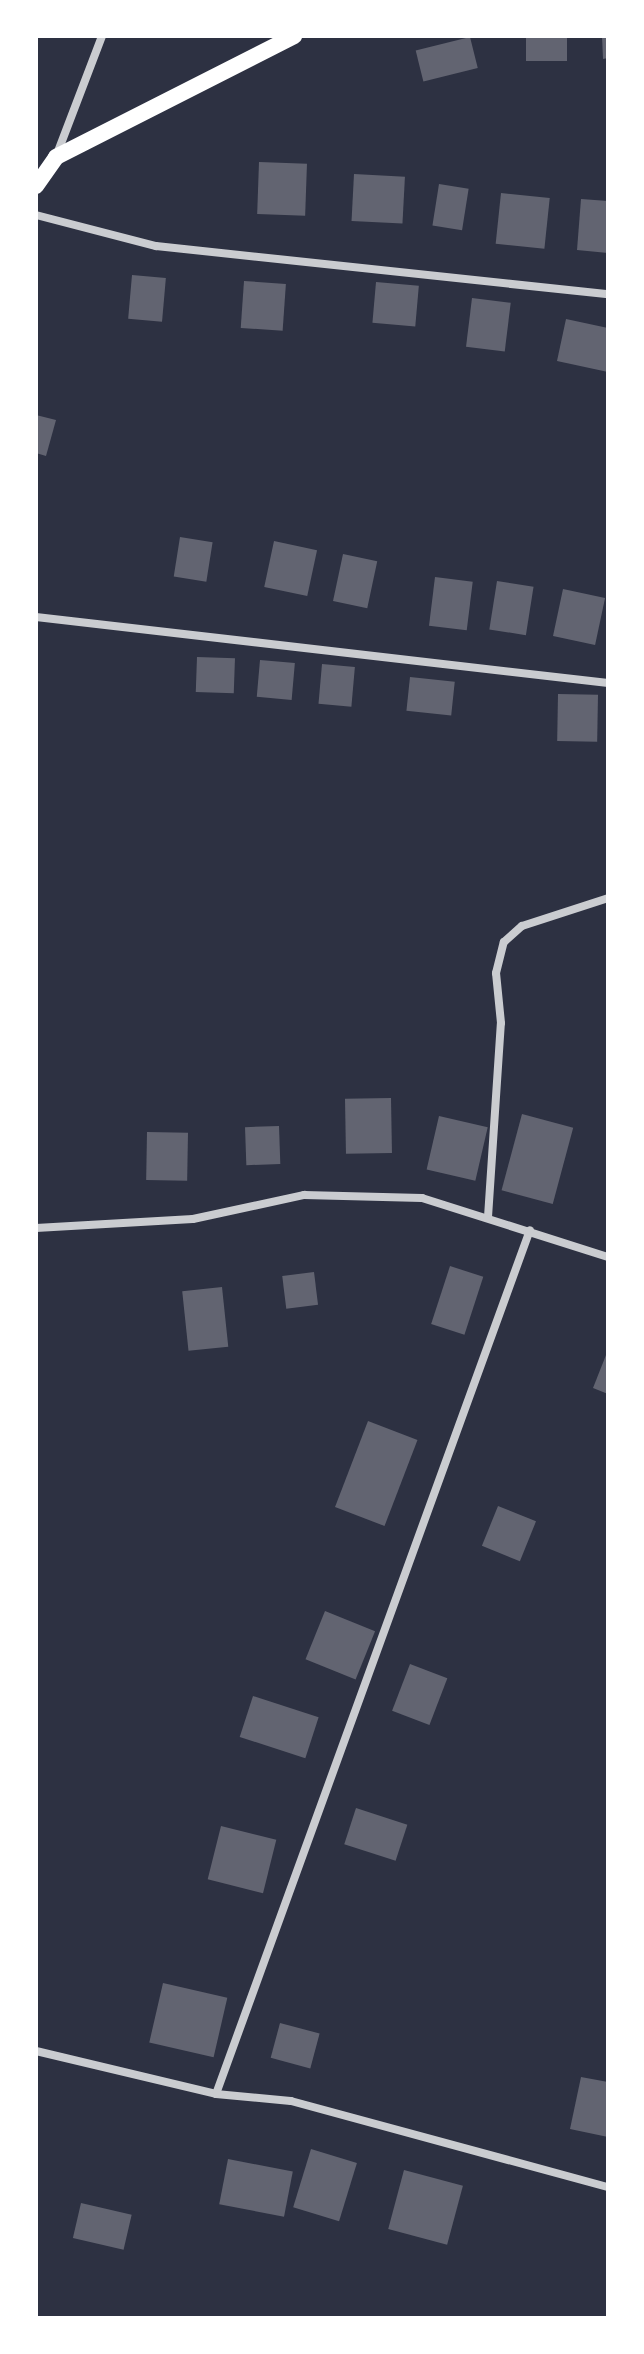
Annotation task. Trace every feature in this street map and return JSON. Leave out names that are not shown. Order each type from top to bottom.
[{"type":"main road","points":[[36,186],[56,157],[294,36]]},
{"type":"street","points":[[56,157],[102,36]]},
{"type":"street","points":[[36,215],[156,246],[608,294]]},
{"type":"street","points":[[36,617],[608,683]]},
{"type":"street","points":[[488,1217],[501,1023],[496,973],[504,942],[522,926],[608,898]]},
{"type":"street","points":[[36,1228],[193,1219],[304,1195],[422,1198],[608,1257]]},
{"type":"street","points":[[216,2094],[530,1230]]},
{"type":"street","points":[[36,2051],[216,2094],[291,2101],[608,2187]]},
{"type":"building","points":[[526,36],[567,36],[567,61],[526,61]]},
{"type":"building","points":[[602,36],[608,36],[608,58],[603,59]]},
{"type":"building","points":[[470,37],[478,68],[423,82],[416,51]]},
{"type":"building","points":[[259,162],[307,164],[305,216],[257,214]]},
{"type":"building","points":[[354,174],[405,177],[402,224],[352,221]]},
{"type":"building","points":[[439,184],[469,189],[462,230],[432,225]]},
{"type":"building","points":[[501,193],[550,198],[544,249],[496,244]]},
{"type":"building","points":[[581,199],[608,201],[608,253],[577,250]]},
{"type":"building","points":[[132,275],[166,278],[162,322],[128,319]]},
{"type":"building","points":[[244,281],[286,284],[283,331],[241,328]]},
{"type":"building","points":[[376,282],[419,286],[415,327],[372,323]]},
{"type":"building","points":[[472,298],[511,303],[505,351],[466,347]]},
{"type":"building","points":[[566,319],[608,328],[608,372],[557,361]]},
{"type":"building","points":[[36,415],[56,420],[46,456],[36,453]]},
{"type":"building","points":[[180,537],[213,542],[206,582],[174,577]]},
{"type":"building","points":[[274,541],[317,550],[307,596],[264,587]]},
{"type":"building","points":[[343,554],[377,561],[367,608],[333,601]]},
{"type":"building","points":[[435,577],[473,582],[467,630],[429,626]]},
{"type":"building","points":[[497,581],[534,587],[526,635],[489,629]]},
{"type":"building","points":[[563,589],[605,598],[595,645],[553,636]]},
{"type":"building","points":[[197,657],[235,658],[234,693],[196,692]]},
{"type":"building","points":[[260,660],[295,663],[292,700],[257,697]]},
{"type":"building","points":[[322,664],[355,667],[351,707],[319,704]]},
{"type":"building","points":[[410,677],[455,682],[451,716],[406,711]]},
{"type":"building","points":[[558,694],[598,695],[597,742],[557,741]]},
{"type":"building","points":[[391,1098],[392,1153],[346,1154],[345,1099]]},
{"type":"building","points":[[522,1114],[573,1128],[553,1204],[502,1190]]},
{"type":"building","points":[[439,1116],[488,1127],[475,1181],[427,1170]]},
{"type":"building","points":[[279,1126],[280,1164],[246,1165],[245,1127]]},
{"type":"building","points":[[147,1132],[188,1133],[187,1181],[146,1180]]},
{"type":"building","points":[[450,1266],[483,1277],[464,1335],[431,1324]]},
{"type":"building","points":[[314,1272],[318,1305],[286,1309],[282,1276]]},
{"type":"building","points":[[222,1287],[228,1347],[188,1351],[182,1291]]},
{"type":"building","points":[[608,1350],[608,1394],[593,1388]]},
{"type":"building","points":[[368,1421],[417,1440],[385,1526],[335,1507]]},
{"type":"building","points":[[498,1506],[536,1521],[520,1561],[482,1546]]},
{"type":"building","points":[[325,1611],[375,1631],[356,1679],[306,1659]]},
{"type":"building","points":[[410,1664],[447,1678],[429,1725],[392,1711]]},
{"type":"building","points":[[253,1696],[319,1717],[305,1758],[240,1737]]},
{"type":"building","points":[[356,1808],[407,1825],[396,1861],[344,1844]]},
{"type":"building","points":[[221,1826],[276,1840],[263,1893],[208,1879]]},
{"type":"building","points":[[163,1983],[227,1998],[214,2057],[149,2042]]},
{"type":"building","points":[[280,2023],[320,2034],[310,2068],[271,2058]]},
{"type":"building","points":[[581,2077],[608,2082],[608,2137],[570,2129]]},
{"type":"building","points":[[311,2149],[357,2163],[339,2221],[293,2207]]},
{"type":"building","points":[[228,2159],[293,2172],[284,2217],[219,2204]]},
{"type":"building","points":[[404,2170],[463,2186],[447,2245],[388,2229]]},
{"type":"building","points":[[81,2203],[132,2215],[124,2250],[73,2238]]}]
